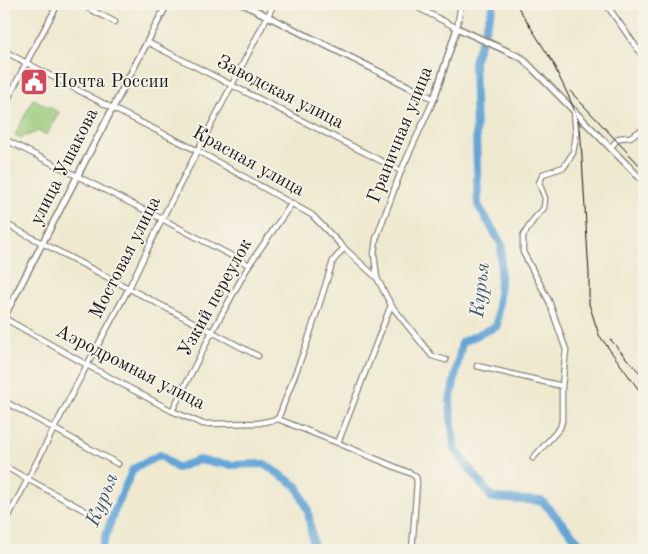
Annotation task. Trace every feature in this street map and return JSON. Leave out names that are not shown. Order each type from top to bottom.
[{"type":"street","points":[[4,107],[58,4]]},
{"type":"street","points":[[80,4],[116,22]]},
{"type":"street","name":"улица Ушакова","points":[[4,318],[167,4]]},
{"type":"street","points":[[243,4],[434,99]]},
{"type":"street","name":"Мостовая улица","points":[[4,526],[129,288],[162,219],[274,4]]},
{"type":"street","points":[[410,4],[522,58],[644,182]]},
{"type":"street","name":"Граничная улица","points":[[377,278],[374,247],[401,171],[434,99],[457,28],[461,4]]},
{"type":"street","points":[[606,4],[644,58]]},
{"type":"street","name":"Заводская улица","points":[[146,42],[401,171]]},
{"type":"street","name":"Красная улица","points":[[4,51],[198,151],[312,215],[377,278],[391,305],[432,356],[446,360]]},
{"type":"street","points":[[533,458],[560,428],[566,350],[549,301],[523,252],[523,236],[544,208],[545,198],[538,183],[543,174],[564,167],[573,153],[576,135],[574,110]]},
{"type":"street","points":[[610,148],[619,138],[630,137],[644,129]]},
{"type":"street","points":[[4,139],[249,265]]},
{"type":"street","name":"Узкий переулок","points":[[172,411],[249,265],[292,203]]},
{"type":"street","points":[[4,223],[258,356]]},
{"type":"street","points":[[344,248],[333,261],[307,343],[278,419],[407,472],[416,478],[412,550]]},
{"type":"street","points":[[338,443],[391,305]]},
{"type":"street","name":"Аэродромная улица","points":[[4,318],[172,411],[203,424],[259,423],[278,419]]},
{"type":"street","points":[[477,366],[562,386]]},
{"type":"street","points":[[4,401],[118,464]]},
{"type":"street","points":[[4,466],[92,514]]},
{"type":"green space","points":[[33,99],[59,112],[47,135],[39,131],[21,138],[15,135]]},
{"type":"waterway","name":"Курья","points":[[494,4],[474,61],[478,205],[502,245],[497,326],[462,342],[450,402],[454,448],[492,498],[542,501],[586,550]]},
{"type":"waterway","name":"Курья","points":[[101,550],[114,512],[133,469],[160,455],[177,468],[198,460],[231,465],[264,464],[297,486],[308,510],[314,550]]},
{"type":"railway","points":[[516,4],[557,69]]},
{"type":"railway","points":[[553,64],[580,125],[589,274],[589,304],[599,335],[644,397]]},
{"type":"railway","points":[[570,91],[644,170]]},
{"type":"railway","points":[[610,339],[644,377]]},
{"type":"place","name":"Почта России","points":[[34,82]]}]
